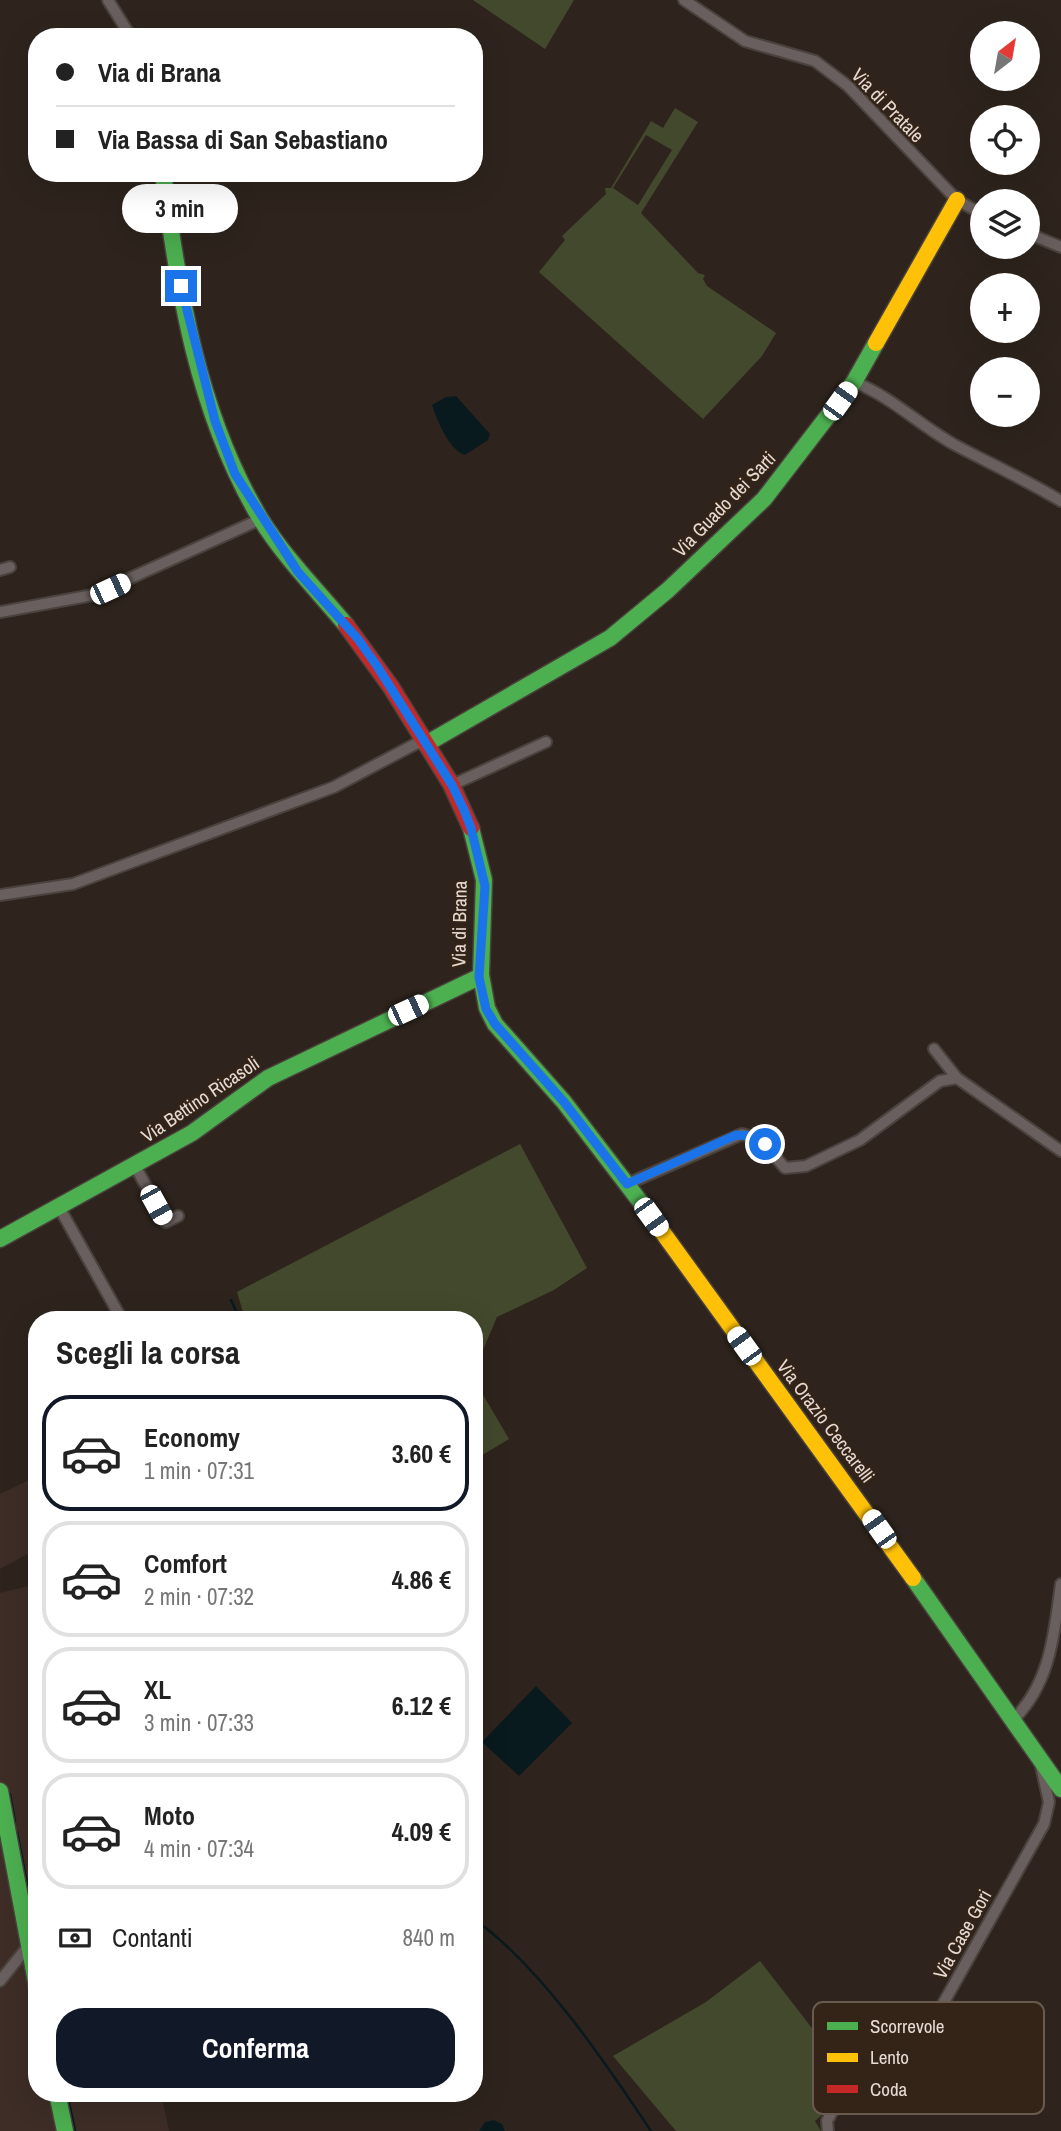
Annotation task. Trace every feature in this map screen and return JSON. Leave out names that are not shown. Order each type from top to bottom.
[{"type":"street","points":[[108,0],[125,28]]},
{"type":"street","name":"Via di Pratale","points":[[684,0],[745,41],[815,61],[848,86],[957,200],[970,207]]},
{"type":"street","name":"Via di Brana","points":[[164,182],[173,250],[208,396],[235,474],[261,519],[298,572],[358,639],[452,785],[471,828],[485,886],[479,977],[486,1009],[495,1024],[564,1102],[627,1184]]},
{"type":"street","name":"Via Guado dei Sarti","points":[[424,742],[610,638],[668,590],[778,483],[854,382],[957,200]]},
{"type":"street","points":[[1040,238],[1061,247]]},
{"type":"street","points":[[854,382],[895,402],[955,444],[1010,471],[1061,501]]},
{"type":"street","points":[[0,612],[93,596],[261,519]]},
{"type":"street","points":[[0,895],[73,884],[334,787],[424,742]]},
{"type":"street","points":[[452,785],[546,742]]},
{"type":"street","name":"Via Bettino Ricasoli","points":[[0,1239],[192,1133],[268,1078],[479,977]]},
{"type":"street","points":[[934,1049],[957,1078],[1061,1151]]},
{"type":"street","points":[[627,1184],[742,1134],[761,1140],[785,1168],[800,1168],[874,1132],[940,1081],[957,1078]]},
{"type":"street","name":"Via Bettino Ricasoli","points":[[135,1166],[166,1222],[178,1216]]},
{"type":"street","name":"Via Orazio Ceccarelli","points":[[627,1184],[864,1508],[1061,1789]]},
{"type":"street","points":[[59,1207],[117,1311]]},
{"type":"street","points":[[1014,1719],[1032,1698],[1049,1662],[1061,1584]]},
{"type":"street","name":"Via Case Gori","points":[[944,2002],[1045,1824],[1049,1802],[1039,1757]]},
{"type":"street","points":[[0,1791],[28,1940]]},
{"type":"street","points":[[0,1982],[28,1946]]},
{"type":"street","points":[[59,2102],[65,2131]]},
{"type":"street","name":"Via Case Gori","points":[[828,2131],[827,2121],[831,2114]]},
{"type":"shaded area","points":[[456,396],[490,434],[488,440],[465,455],[449,441],[432,405],[446,397]]},
{"type":"shaded area","points":[[28,1480],[28,1554],[0,1569],[0,1494]]},
{"type":"shaded area","points":[[28,1586],[28,2102],[163,2102],[169,2131],[0,2131],[0,1593]]},
{"type":"shaded area","points":[[536,1686],[572,1723],[519,1776],[483,1741]]},
{"type":"shaded area","points":[[494,2120],[502,2124],[505,2131],[479,2131],[485,2122]]},
{"type":"green space","points":[[473,0],[574,0],[545,49]]},
{"type":"green space","points":[[675,108],[698,122],[641,213],[698,273],[705,275],[703,279],[707,286],[776,333],[762,356],[703,419],[539,272],[565,240],[562,236],[606,194],[605,188],[611,188],[651,121],[663,128]],"holes":[[[646,135],[672,150],[638,205],[613,188]]]},
{"type":"green space","points":[[520,1144],[587,1268],[554,1290],[497,1317],[483,1350],[483,1311],[243,1311],[237,1292]]},
{"type":"green space","points":[[483,1395],[509,1439],[483,1455]]},
{"type":"green space","points":[[760,1961],[813,2029],[813,2114],[823,2114],[815,2121],[821,2131],[676,2131],[613,2056],[706,2002]]},
{"type":"waterway","points":[[231,1300],[236,1311]]},
{"type":"waterway","points":[[10,1794],[15,1822]]},
{"type":"waterway","points":[[17,1832],[28,1889]]},
{"type":"waterway","points":[[483,1926],[523,1963],[570,2017],[651,2131]]},
{"type":"waterway","points":[[69,2102],[75,2131]]},
{"type":"traffic: fast","points":[[164,182],[184,307],[206,394],[221,437],[239,478],[269,532],[346,625]]},
{"type":"traffic: fast","points":[[426,744],[610,638],[668,590],[764,499],[854,382],[876,343]]},
{"type":"traffic: fast","points":[[471,828],[484,880],[481,975],[487,1008],[495,1024],[564,1102],[645,1208]]},
{"type":"traffic: fast","points":[[0,1239],[192,1133],[268,1078],[479,977]]},
{"type":"traffic: fast","points":[[913,1578],[1061,1789]]},
{"type":"traffic: fast","points":[[0,1791],[28,1939]]},
{"type":"traffic: fast","points":[[59,2102],[65,2131]]},
{"type":"traffic: slow","points":[[876,343],[957,200]]},
{"type":"traffic: slow","points":[[645,1208],[913,1578]]},
{"type":"traffic: jam","points":[[346,625],[391,687],[451,784],[471,828]]},
{"type":"route","points":[[181,286],[215,421],[235,474],[261,519],[298,572],[358,639],[377,666],[452,785],[464,810],[485,886],[479,977],[486,1009],[495,1024],[564,1102],[627,1184],[736,1135],[749,1134],[765,1144]]}]
